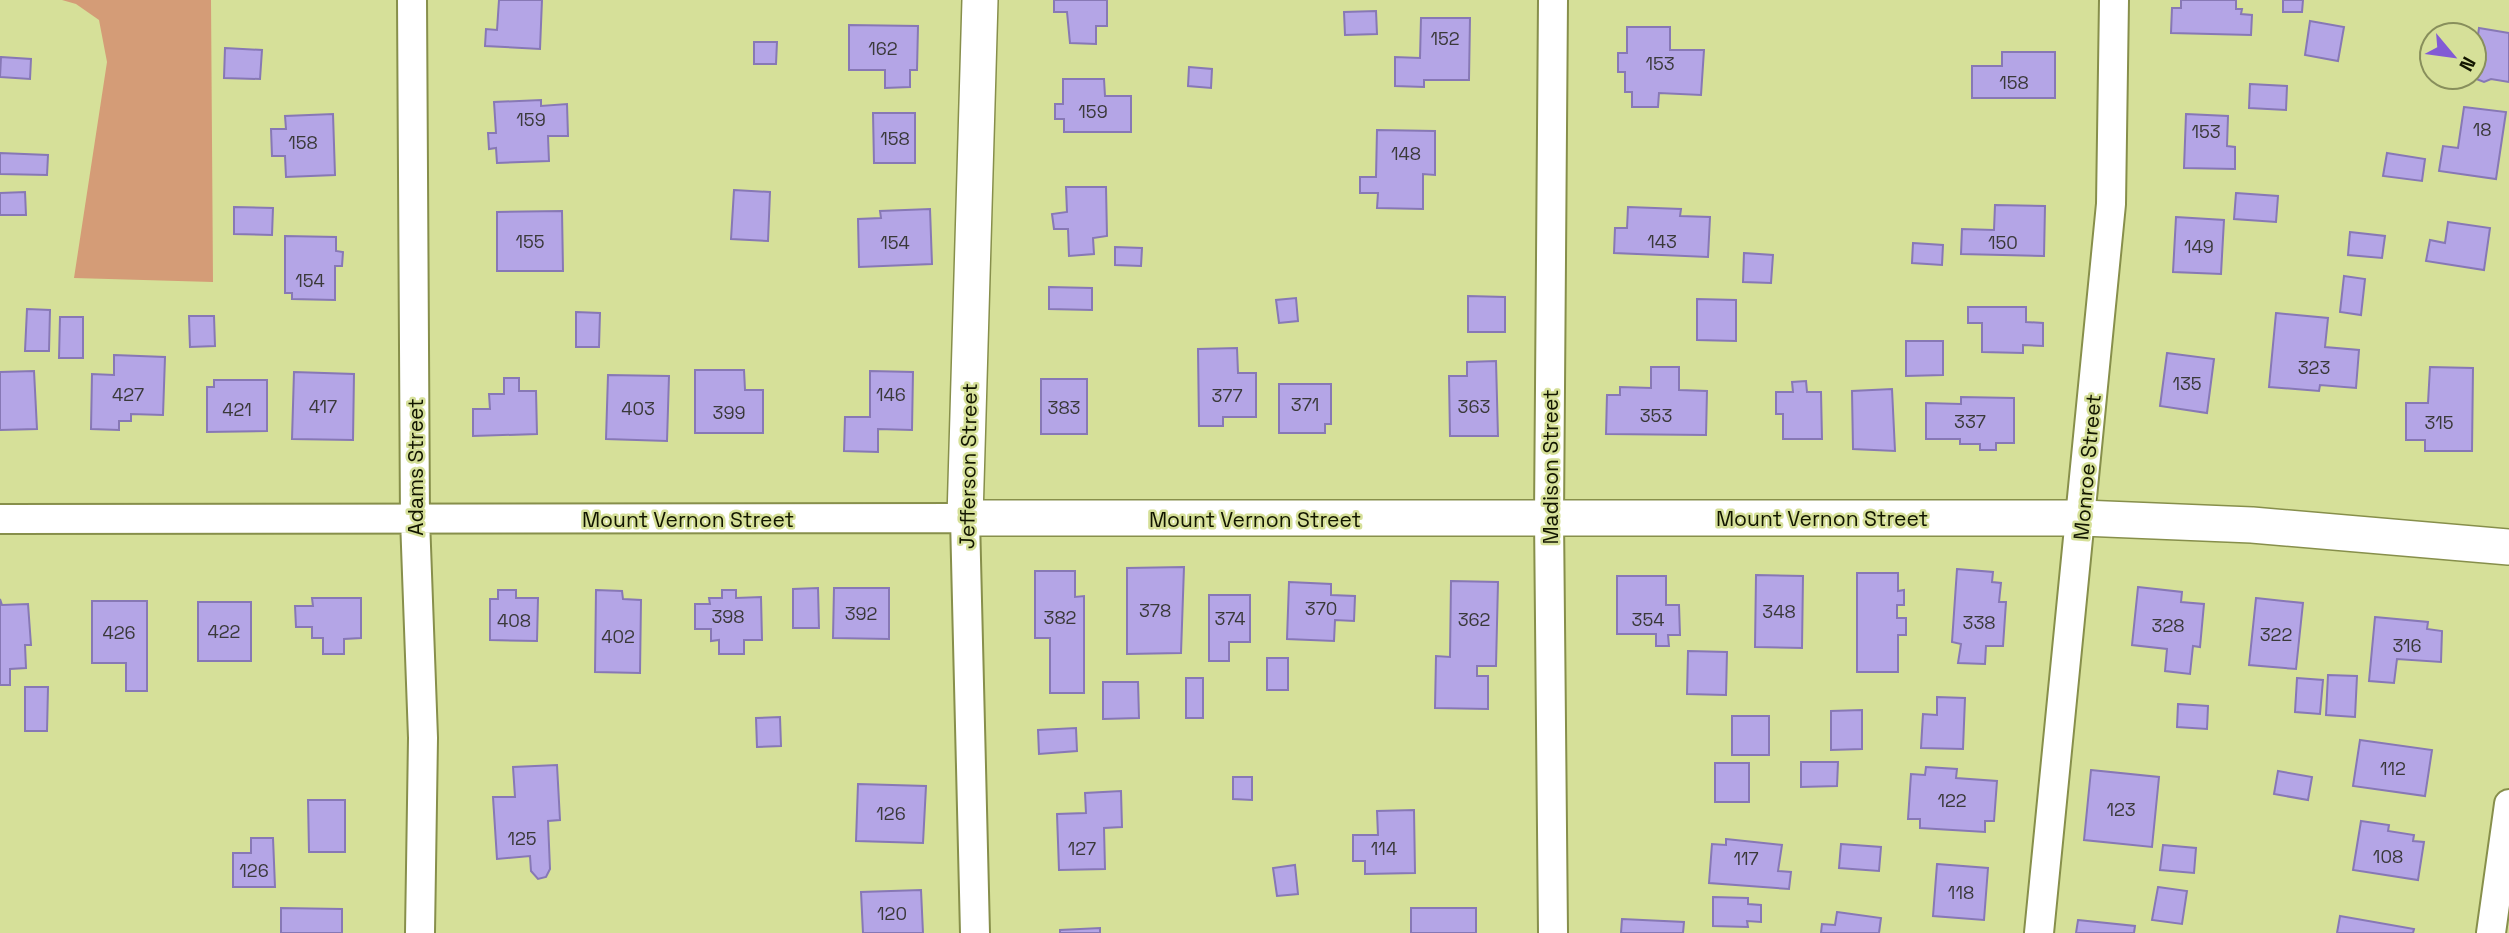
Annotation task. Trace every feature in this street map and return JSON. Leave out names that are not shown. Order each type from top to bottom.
[{"type":"street","name":"Adams Street","points":[[412,0],[415,519],[423,738],[420,933]]},
{"type":"street","name":"Jefferson Street","points":[[975,933],[965,518],[980,0]]},
{"type":"street","name":"Madison Street","points":[[1553,0],[1549,517],[1553,933]]},
{"type":"street","name":"Monroe Street","points":[[2039,933],[2082,519],[2110,204],[2114,0]]},
{"type":"street","name":"Mount Vernon Street","points":[[0,519],[2082,519],[2252,525],[2509,547]]},
{"type":"street","points":[[2491,933],[2509,804]]},
{"type":"shaded area","points":[[62,0],[211,0],[213,282],[74,278],[107,62],[99,20],[76,4]]},
{"type":"building","points":[[499,0],[542,0],[540,49],[485,46],[486,29],[497,30]]},
{"type":"building","points":[[1054,0],[1107,0],[1107,26],[1096,26],[1096,44],[1070,43],[1067,12],[1054,12]]},
{"type":"building","points":[[2181,0],[2236,0],[2236,9],[2242,9],[2241,14],[2252,15],[2251,35],[2171,33],[2172,8],[2181,8]]},
{"type":"building","points":[[2283,0],[2303,0],[2302,12],[2283,12]]},
{"type":"building","points":[[1376,11],[1377,34],[1345,35],[1344,12]]},
{"type":"building","points":[[1421,18],[1470,18],[1469,80],[1424,80],[1424,87],[1395,86],[1395,57],[1420,58]]},
{"type":"building","points":[[2310,21],[2344,27],[2338,61],[2305,55]]},
{"type":"building","points":[[849,25],[918,26],[917,70],[910,70],[910,87],[885,88],[885,70],[849,70]]},
{"type":"building","points":[[1627,27],[1670,27],[1670,50],[1704,50],[1701,95],[1659,93],[1658,107],[1632,107],[1632,92],[1625,92],[1625,72],[1618,72],[1618,53],[1627,53]]},
{"type":"building","points":[[2488,30],[2509,33],[2509,82],[2488,80]]},
{"type":"building","points":[[754,42],[777,42],[776,64],[754,64]]},
{"type":"building","points":[[225,48],[262,50],[260,79],[224,78]]},
{"type":"building","points":[[2002,52],[2055,52],[2055,98],[1972,98],[1972,66],[2002,66]]},
{"type":"building","points":[[1,57],[31,59],[30,79],[0,77]]},
{"type":"building","points":[[1189,67],[1212,69],[1211,88],[1188,86]]},
{"type":"building","points":[[1063,79],[1104,79],[1105,96],[1131,96],[1131,132],[1064,132],[1064,119],[1055,119],[1055,104],[1063,104]]},
{"type":"building","points":[[2250,84],[2287,86],[2286,110],[2249,108]]},
{"type":"building","points":[[541,100],[541,106],[567,104],[568,136],[548,136],[549,161],[497,163],[496,148],[489,149],[488,133],[496,133],[494,102]]},
{"type":"building","points":[[2464,107],[2506,112],[2496,179],[2439,171],[2443,146],[2458,148]]},
{"type":"building","points":[[873,113],[915,113],[915,163],[874,163]]},
{"type":"building","points":[[333,114],[335,175],[286,177],[285,156],[272,156],[271,129],[286,129],[285,116]]},
{"type":"building","points":[[2186,114],[2228,116],[2227,146],[2235,147],[2235,169],[2184,168]]},
{"type":"building","points":[[1377,130],[1435,131],[1435,175],[1423,174],[1423,209],[1377,208],[1378,193],[1360,193],[1360,177],[1376,177]]},
{"type":"building","points":[[0,153],[48,155],[47,175],[0,174]]},
{"type":"building","points":[[2387,153],[2425,159],[2422,181],[2383,176]]},
{"type":"building","points":[[1066,187],[1106,187],[1107,236],[1093,238],[1094,254],[1069,256],[1068,229],[1054,229],[1052,214],[1067,212]]},
{"type":"building","points":[[734,190],[770,192],[768,241],[731,239]]},
{"type":"building","points":[[25,192],[26,215],[0,215],[0,193]]},
{"type":"building","points":[[2236,193],[2278,196],[2276,222],[2234,219]]},
{"type":"building","points":[[1995,205],[2045,206],[2044,256],[1961,254],[1962,229],[1994,230]]},
{"type":"building","points":[[234,207],[273,208],[272,235],[234,234]]},
{"type":"building","points":[[1628,207],[1681,209],[1680,216],[1710,217],[1708,257],[1614,253],[1615,228],[1627,228]]},
{"type":"building","points":[[930,209],[932,264],[859,267],[858,219],[881,218],[880,211]]},
{"type":"building","points":[[562,211],[563,271],[497,271],[497,212]]},
{"type":"building","points":[[2176,217],[2224,220],[2221,274],[2173,272]]},
{"type":"building","points":[[2448,222],[2490,228],[2484,270],[2426,261],[2430,240],[2445,243]]},
{"type":"building","points":[[2350,232],[2385,236],[2382,258],[2348,255]]},
{"type":"building","points":[[285,236],[336,237],[336,251],[343,252],[342,266],[335,266],[335,300],[292,299],[292,293],[285,293]]},
{"type":"building","points":[[1913,243],[1943,245],[1942,265],[1912,263]]},
{"type":"building","points":[[1115,247],[1142,248],[1141,266],[1115,265]]},
{"type":"building","points":[[1744,253],[1773,255],[1771,283],[1743,282]]},
{"type":"building","points":[[2344,276],[2365,279],[2361,315],[2340,312]]},
{"type":"building","points":[[1049,287],[1092,288],[1092,310],[1049,309]]},
{"type":"building","points":[[1468,296],[1505,297],[1505,332],[1468,332]]},
{"type":"building","points":[[1296,298],[1298,321],[1279,323],[1276,300]]},
{"type":"building","points":[[1697,299],[1736,300],[1736,341],[1697,340]]},
{"type":"building","points":[[1968,307],[2026,307],[2026,322],[2043,323],[2043,346],[2023,345],[2023,353],[1982,352],[1982,323],[1968,323]]},
{"type":"building","points":[[27,309],[50,310],[49,351],[25,351]]},
{"type":"building","points":[[576,312],[600,313],[599,347],[576,347]]},
{"type":"building","points":[[2276,313],[2328,318],[2325,347],[2359,350],[2356,388],[2320,385],[2319,391],[2269,387]]},
{"type":"building","points":[[189,316],[214,316],[215,346],[190,347]]},
{"type":"building","points":[[60,317],[83,317],[83,358],[59,358]]},
{"type":"building","points":[[1906,341],[1943,341],[1943,375],[1906,376]]},
{"type":"building","points":[[1237,348],[1238,373],[1256,373],[1256,417],[1223,417],[1223,426],[1199,426],[1198,349]]},
{"type":"building","points":[[2167,353],[2214,359],[2207,413],[2160,406]]},
{"type":"building","points":[[114,355],[165,357],[163,415],[131,414],[131,421],[119,421],[119,430],[91,429],[92,374],[114,375]]},
{"type":"building","points":[[1496,361],[1498,436],[1450,436],[1449,376],[1467,376],[1467,362]]},
{"type":"building","points":[[1651,367],[1679,367],[1679,390],[1707,391],[1706,435],[1606,434],[1607,395],[1620,395],[1620,387],[1651,388]]},
{"type":"building","points":[[2430,367],[2473,368],[2472,451],[2425,451],[2425,440],[2406,440],[2406,403],[2428,403]]},
{"type":"building","points":[[695,370],[744,370],[745,390],[763,390],[763,433],[695,433]]},
{"type":"building","points":[[34,371],[37,429],[0,430],[0,372]]},
{"type":"building","points":[[870,371],[913,372],[912,430],[878,429],[878,452],[844,451],[845,417],[870,417]]},
{"type":"building","points":[[294,372],[354,374],[353,440],[292,439]]},
{"type":"building","points":[[608,375],[669,376],[667,441],[606,439]]},
{"type":"building","points":[[504,378],[519,378],[519,391],[536,391],[537,434],[473,436],[473,409],[490,409],[489,394],[504,394]]},
{"type":"building","points":[[1041,379],[1087,379],[1087,434],[1041,434]]},
{"type":"building","points":[[214,380],[267,380],[267,431],[207,432],[207,387],[214,387]]},
{"type":"building","points":[[1806,381],[1807,392],[1821,392],[1822,439],[1783,439],[1783,414],[1776,414],[1776,392],[1793,392],[1792,382]]},
{"type":"building","points":[[1279,384],[1331,384],[1331,424],[1325,424],[1325,433],[1279,433]]},
{"type":"building","points":[[1892,389],[1895,451],[1853,449],[1852,391]]},
{"type":"building","points":[[1961,397],[2014,398],[2014,443],[1996,443],[1996,450],[1980,450],[1980,444],[1960,444],[1960,439],[1926,439],[1926,403],[1961,404]]},
{"type":"building","points":[[1184,567],[1181,653],[1127,654],[1127,568]]},
{"type":"building","points":[[1957,569],[1993,572],[1992,582],[2001,583],[1999,602],[2006,602],[2003,646],[1986,646],[1985,664],[1958,663],[1961,644],[1952,642]]},
{"type":"building","points":[[1035,571],[1075,571],[1075,597],[1084,596],[1084,693],[1050,693],[1050,638],[1035,638]]},
{"type":"building","points":[[1857,573],[1898,573],[1898,591],[1904,590],[1904,605],[1897,605],[1897,618],[1906,618],[1906,635],[1898,635],[1898,672],[1857,672]]},
{"type":"building","points":[[1756,575],[1803,576],[1802,648],[1755,647]]},
{"type":"building","points":[[1617,576],[1666,576],[1666,605],[1679,605],[1680,635],[1668,635],[1669,646],[1656,646],[1656,634],[1617,634]]},
{"type":"building","points":[[1451,581],[1498,582],[1496,666],[1477,666],[1477,676],[1488,676],[1488,709],[1435,708],[1436,656],[1450,657]]},
{"type":"building","points":[[1289,582],[1331,584],[1331,595],[1355,596],[1354,621],[1335,620],[1334,641],[1287,639]]},
{"type":"building","points":[[2138,587],[2182,592],[2181,602],[2204,604],[2200,647],[2193,646],[2190,674],[2165,671],[2167,649],[2132,645]]},
{"type":"building","points":[[818,588],[819,628],[793,628],[793,589]]},
{"type":"building","points":[[834,588],[889,588],[889,639],[833,638]]},
{"type":"building","points":[[498,590],[516,590],[516,598],[538,598],[537,641],[490,640],[490,599],[498,599]]},
{"type":"building","points":[[596,590],[622,591],[623,599],[641,600],[640,673],[595,672]]},
{"type":"building","points":[[722,590],[736,590],[736,598],[761,597],[762,640],[744,640],[744,654],[719,654],[719,640],[711,641],[711,629],[695,629],[695,604],[710,604],[709,598],[722,598]]},
{"type":"building","points":[[1209,595],[1250,595],[1250,642],[1229,642],[1229,661],[1209,661]]},
{"type":"building","points":[[312,598],[361,598],[361,638],[344,639],[344,654],[323,654],[323,638],[312,638],[312,627],[296,627],[295,606],[313,606]]},
{"type":"building","points":[[2256,598],[2303,603],[2296,669],[2249,665]]},
{"type":"building","points":[[0,599],[2,605],[28,604],[31,645],[25,645],[26,668],[10,669],[10,685],[0,685]]},
{"type":"building","points":[[92,601],[147,601],[147,691],[126,691],[126,663],[92,663]]},
{"type":"building","points":[[198,602],[251,602],[251,661],[198,661]]},
{"type":"building","points":[[2375,617],[2428,622],[2427,629],[2442,631],[2441,662],[2397,659],[2394,683],[2369,681]]},
{"type":"building","points":[[1688,651],[1727,652],[1726,695],[1687,694]]},
{"type":"building","points":[[1267,658],[1288,658],[1288,690],[1267,690]]},
{"type":"building","points":[[2328,675],[2357,676],[2355,717],[2326,715]]},
{"type":"building","points":[[1186,678],[1203,678],[1203,718],[1186,718]]},
{"type":"building","points":[[2297,678],[2323,680],[2320,714],[2295,712]]},
{"type":"building","points":[[1103,682],[1138,682],[1139,718],[1103,719]]},
{"type":"building","points":[[25,687],[48,687],[47,731],[25,731]]},
{"type":"building","points":[[1937,697],[1965,698],[1963,749],[1921,748],[1923,714],[1937,715]]},
{"type":"building","points":[[2178,704],[2208,706],[2207,729],[2177,727]]},
{"type":"building","points":[[1862,710],[1862,749],[1831,750],[1831,711]]},
{"type":"building","points":[[1732,716],[1769,716],[1769,755],[1732,755]]},
{"type":"building","points":[[780,717],[781,746],[757,747],[756,718]]},
{"type":"building","points":[[1076,728],[1077,751],[1039,754],[1038,730]]},
{"type":"building","points":[[2360,740],[2432,750],[2425,796],[2353,786]]},
{"type":"building","points":[[1801,762],[1838,762],[1837,786],[1801,787]]},
{"type":"building","points":[[1715,763],[1749,763],[1749,802],[1715,802]]},
{"type":"building","points":[[557,765],[560,820],[548,821],[550,869],[546,877],[538,879],[531,871],[530,856],[497,859],[493,797],[515,797],[513,767]]},
{"type":"building","points":[[1926,767],[1957,769],[1956,778],[1997,781],[1994,821],[1985,821],[1985,832],[1920,828],[1920,819],[1908,819],[1911,774],[1925,775]]},
{"type":"building","points":[[2091,770],[2159,777],[2152,847],[2084,840]]},
{"type":"building","points":[[2278,771],[2312,777],[2308,800],[2274,794]]},
{"type":"building","points":[[1233,777],[1252,777],[1252,800],[1233,799]]},
{"type":"building","points":[[858,784],[926,786],[923,843],[856,841]]},
{"type":"building","points":[[1121,791],[1122,827],[1104,828],[1105,869],[1059,870],[1057,814],[1086,813],[1085,793]]},
{"type":"building","points":[[308,800],[345,800],[345,852],[309,852]]},
{"type":"building","points":[[1414,810],[1415,873],[1365,874],[1365,861],[1353,861],[1353,835],[1378,835],[1377,811]]},
{"type":"building","points":[[2361,821],[2389,825],[2388,831],[2414,835],[2413,841],[2424,842],[2418,880],[2353,870]]},
{"type":"building","points":[[251,838],[273,838],[275,887],[233,887],[233,853],[251,853]]},
{"type":"building","points":[[1726,839],[1782,845],[1778,871],[1791,872],[1789,889],[1709,883],[1712,844],[1726,845]]},
{"type":"building","points":[[1841,844],[1881,847],[1879,871],[1839,868]]},
{"type":"building","points":[[2163,845],[2196,848],[2194,873],[2160,870]]},
{"type":"building","points":[[1937,864],[1988,868],[1984,920],[1933,916]]},
{"type":"building","points":[[1295,865],[1298,894],[1277,896],[1273,868]]},
{"type":"building","points":[[2158,887],[2187,891],[2182,924],[2152,920]]},
{"type":"building","points":[[921,890],[923,933],[863,933],[861,892]]},
{"type":"building","points":[[1713,897],[1748,898],[1748,904],[1761,905],[1761,922],[1747,921],[1748,927],[1713,926]]},
{"type":"building","points":[[281,908],[342,909],[342,933],[281,933]]},
{"type":"building","points":[[1411,908],[1476,908],[1476,933],[1411,933]]},
{"type":"building","points":[[1837,912],[1881,918],[1879,933],[1821,933],[1822,924],[1835,925]]},
{"type":"building","points":[[2340,916],[2414,929],[2413,933],[2337,933]]},
{"type":"building","points":[[1622,919],[1684,922],[1683,933],[1621,933]]},
{"type":"building","points":[[2078,920],[2135,926],[2134,933],[2076,933]]},
{"type":"building","points":[[1100,928],[1100,933],[1060,933],[1060,930]]}]
